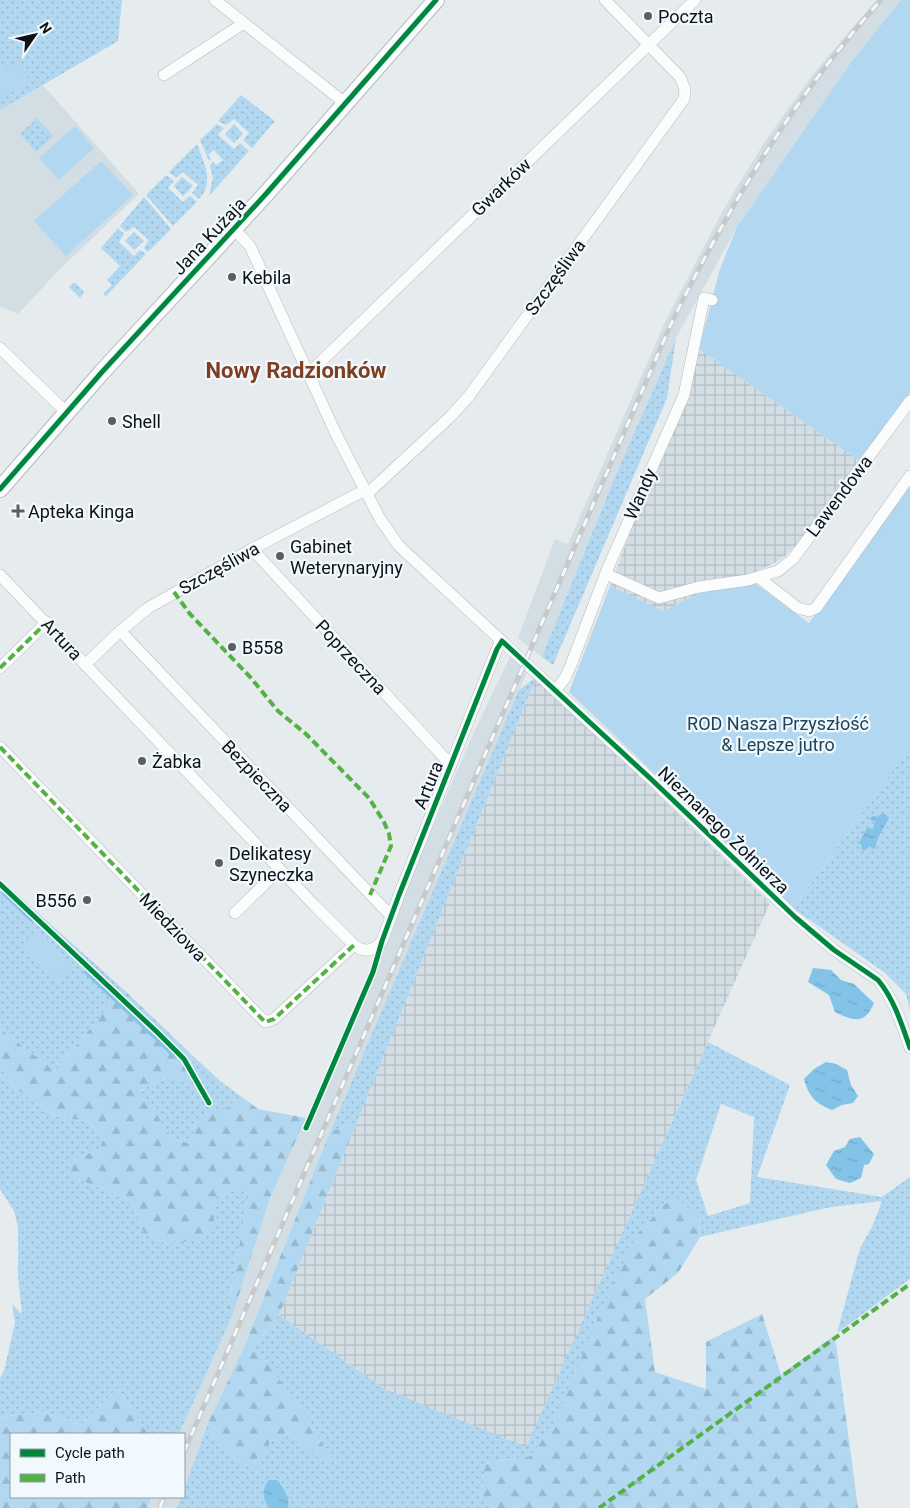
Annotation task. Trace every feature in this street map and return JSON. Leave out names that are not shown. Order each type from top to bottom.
[{"type":"street","points":[[215,0],[345,104]]},
{"type":"street","name":"Jana Kużaja","points":[[0,489],[66,412],[234,229],[436,0]]},
{"type":"street","name":"Szczęśliwa","points":[[86,665],[118,633],[148,608],[252,549],[366,492],[451,416],[474,389],[684,99],[685,89],[680,77],[605,0]]},
{"type":"street","name":"Gwarków","points":[[308,374],[694,0]]},
{"type":"street","points":[[164,75],[244,23]]},
{"type":"street","name":"Nieznanego Żołnierza","points":[[234,229],[250,246],[308,374],[366,492],[380,519],[400,546],[556,690],[795,917],[834,950],[878,980],[895,1008],[910,1048]]},
{"type":"street","name":"Wandy","points":[[556,690],[565,678],[571,665],[647,476],[684,395],[704,298],[712,300]]},
{"type":"street","points":[[0,348],[66,412]]},
{"type":"street","name":"Lawendowa","points":[[606,574],[659,598],[700,587],[758,577],[778,571],[793,559],[910,401]]},
{"type":"street","points":[[758,577],[798,608],[809,611],[816,608],[910,476]]},
{"type":"street","name":"Poprzeczna","points":[[252,549],[450,765]]},
{"type":"street","name":"Artura","points":[[0,575],[354,945],[368,950],[377,947],[382,940],[450,765],[499,644],[502,641]]},
{"type":"street","points":[[0,668],[46,622]]},
{"type":"street","name":"Bezpieczna","points":[[125,636],[391,916]]},
{"type":"street","name":"Miedziowa","points":[[0,746],[260,1018],[267,1022],[274,1019],[354,945]]},
{"type":"street","points":[[235,913],[280,869]]},
{"type":"shaded area","points":[[876,0],[901,0],[849,65],[737,227],[676,338],[614,479],[542,657],[518,638],[555,539],[568,544],[666,320],[722,212],[765,141],[814,73]]},
{"type":"shaded area","points":[[43,85],[139,194],[59,270],[18,314],[0,306],[0,109]]},
{"type":"shaded area","points":[[699,349],[861,462],[799,542],[785,556],[759,570],[753,582],[700,593],[663,611],[610,586]]},
{"type":"shaded area","points":[[511,655],[528,670],[330,1132],[244,1347],[208,1423],[185,1486],[185,1433],[179,1433],[233,1314],[270,1198],[475,730]]},
{"type":"shaded area","points":[[536,677],[770,903],[526,1448],[385,1389],[279,1315]]},
{"type":"shaded area","points":[[152,1498],[181,1498],[177,1508],[147,1508]]},
{"type":"green space","points":[[0,0],[122,0],[118,41],[0,110]]},
{"type":"green space","points":[[901,0],[910,0],[910,393],[861,462],[699,349],[720,269],[737,227],[849,65]]},
{"type":"green space","points":[[17,61],[30,82],[0,99],[0,72]]},
{"type":"green space","points":[[241,95],[275,121],[252,148],[243,140],[249,133],[234,119],[226,125],[218,121]]},
{"type":"green space","points":[[37,118],[53,136],[36,152],[20,134]]},
{"type":"green space","points":[[217,124],[224,128],[218,135],[234,149],[240,143],[249,151],[209,196],[213,178],[210,165],[213,162],[217,165],[223,160],[214,150],[208,155],[211,159],[209,161],[200,140]]},
{"type":"green space","points":[[234,124],[243,134],[234,143],[225,134]]},
{"type":"green space","points":[[75,126],[94,148],[59,180],[39,158]]},
{"type":"green space","points":[[197,144],[207,173],[204,193],[199,199],[192,193],[198,185],[183,172],[176,178],[169,172]]},
{"type":"green space","points":[[101,161],[133,195],[66,256],[34,221]]},
{"type":"green space","points":[[166,175],[174,181],[168,188],[183,202],[190,196],[197,202],[173,226],[146,195]]},
{"type":"green space","points":[[182,177],[193,186],[183,196],[174,186]]},
{"type":"green space","points":[[144,197],[171,229],[148,252],[144,248],[149,240],[134,227],[126,232],[120,226]]},
{"type":"green space","points":[[118,228],[124,234],[119,242],[134,256],[140,250],[146,254],[106,296],[103,294],[112,285],[107,280],[120,266],[101,248]]},
{"type":"green space","points":[[134,232],[144,241],[134,250],[125,241]]},
{"type":"green space","points":[[73,283],[84,292],[80,298],[69,287]]},
{"type":"green space","points":[[676,338],[667,398],[553,665],[542,657],[614,479]]},
{"type":"green space","name":"ROD Nasza Przyszłość & Lepsze jutro","points":[[910,483],[910,747],[793,908],[755,869],[569,692],[610,586],[663,611],[700,593],[753,582],[809,623]]},
{"type":"green space","points":[[536,677],[357,1122],[330,1132],[519,690]]},
{"type":"green space","points":[[910,747],[910,1010],[906,994],[885,973],[793,908]]},
{"type":"green space","points":[[0,879],[123,989],[55,1071],[0,1029]]},
{"type":"green space","points":[[35,931],[72,965],[58,980],[21,946]]},
{"type":"green space","points":[[123,989],[190,1053],[194,1070],[192,1081],[183,1082],[171,1076],[141,1091],[173,1139],[188,1143],[193,1136],[195,1121],[208,1110],[228,1108],[235,1100],[242,1097],[258,1109],[306,1118],[270,1198],[233,1314],[227,1309],[249,1195],[239,1189],[217,1196],[212,1233],[187,1241],[167,1244],[144,1233],[131,1200],[73,1177],[70,1169],[73,1160],[99,1149],[104,1139],[89,1122],[53,1115],[14,1087],[0,1067],[0,1029],[55,1071]]},
{"type":"green space","points":[[708,1042],[790,1085],[757,1177],[882,1197],[910,1177],[910,1279],[837,1333],[860,1248],[872,1227],[882,1201],[831,1207],[700,1237],[699,1218],[531,1456],[485,1463],[481,1499],[494,1508],[177,1508],[181,1498],[185,1498],[185,1486],[208,1423],[215,1444],[256,1472],[270,1442],[288,1432],[322,1460],[266,1362],[253,1349],[279,1315],[385,1389],[526,1447]],"holes":[[[721,1104],[754,1117],[750,1203],[708,1216],[696,1180]]]},
{"type":"green space","points":[[190,1053],[220,1081],[242,1097],[235,1100],[228,1108],[195,1121],[193,1136],[188,1143],[173,1139],[141,1092],[146,1087],[171,1076],[183,1082],[194,1070]]},
{"type":"green space","points":[[0,1067],[14,1087],[53,1115],[89,1122],[104,1139],[99,1149],[73,1160],[73,1177],[131,1200],[144,1233],[167,1244],[217,1196],[239,1189],[249,1195],[227,1309],[233,1314],[179,1433],[147,1433],[118,1388],[81,1425],[43,1412],[0,1417],[0,1378],[4,1371],[15,1323],[12,1304],[22,1314],[18,1277],[18,1227],[14,1211],[0,1189]]},
{"type":"green space","points":[[357,1122],[279,1315],[253,1349],[266,1362],[307,1416],[331,1461],[322,1460],[288,1432],[270,1442],[256,1472],[215,1444],[208,1423],[244,1347],[330,1132]]},
{"type":"green space","points":[[674,1195],[699,1218],[700,1237],[678,1273],[645,1299],[655,1372],[706,1389],[706,1342],[762,1314],[781,1375],[832,1337],[836,1343],[858,1508],[494,1508],[481,1500],[485,1463],[531,1456],[554,1423],[600,1313],[637,1234]]},
{"type":"green space","points":[[118,1388],[147,1433],[10,1433],[10,1498],[152,1498],[147,1508],[0,1508],[0,1417],[43,1412],[81,1425]]},
{"type":"water","points":[[884,813],[889,818],[878,838],[875,848],[869,846],[864,851],[861,844],[856,843],[860,841],[867,828],[873,829],[875,821],[869,819]]},
{"type":"water","points":[[813,968],[831,970],[841,980],[854,984],[874,1003],[867,1015],[862,1018],[853,1019],[835,1012],[829,995],[808,982]]},
{"type":"water","points":[[826,1062],[836,1064],[847,1070],[851,1085],[858,1096],[853,1103],[842,1105],[832,1110],[821,1105],[811,1095],[804,1079],[814,1069]]},
{"type":"water","points":[[860,1137],[874,1154],[869,1164],[864,1165],[861,1178],[850,1183],[836,1179],[826,1165],[834,1151],[845,1147],[850,1139]]},
{"type":"water","points":[[269,1480],[277,1480],[282,1486],[287,1496],[288,1508],[270,1508],[267,1505],[264,1494]]},
{"type":"waterway","points":[[3,893],[31,920]]},
{"type":"waterway","points":[[85,972],[174,1056]]},
{"type":"railway","points":[[185,1450],[671,324],[739,196],[764,155],[819,76],[881,0]]},
{"type":"railway","points":[[160,1508],[164,1498]]},
{"type":"marked path","points":[[174,592],[190,614],[251,678],[278,711],[306,734],[369,798],[384,822],[391,846],[370,895]]},
{"type":"marked path","points":[[0,668],[47,622]]},
{"type":"marked path","points":[[0,747],[265,1022],[274,1019],[354,945]]},
{"type":"marked path","points":[[599,1508],[910,1284]]},
{"type":"cycle path","points":[[0,489],[102,372],[265,195],[436,0]]},
{"type":"cycle path","points":[[306,1128],[373,972],[399,895],[497,649],[502,641],[652,780],[795,917],[834,950],[878,980],[893,1004],[910,1048]]},
{"type":"cycle path","points":[[0,884],[184,1059],[209,1103]]},
{"type":"place","name":"Poczta","points":[[648,16]]},
{"type":"place","name":"Kebila","points":[[232,277]]},
{"type":"place","name":"Shell","points":[[112,421]]},
{"type":"place","name":"Apteka Kinga","points":[[18,511]]},
{"type":"place","name":"Gabinet Weterynaryjny","points":[[280,556]]},
{"type":"place","name":"B558","points":[[232,647]]},
{"type":"place","name":"Żabka","points":[[142,761]]},
{"type":"place","name":"Delikatesy Szyneczka","points":[[219,863]]},
{"type":"place","name":"B556","points":[[87,900]]},
{"type":"district","name":"Nowy Radzionków","points":[[296,370]]}]
